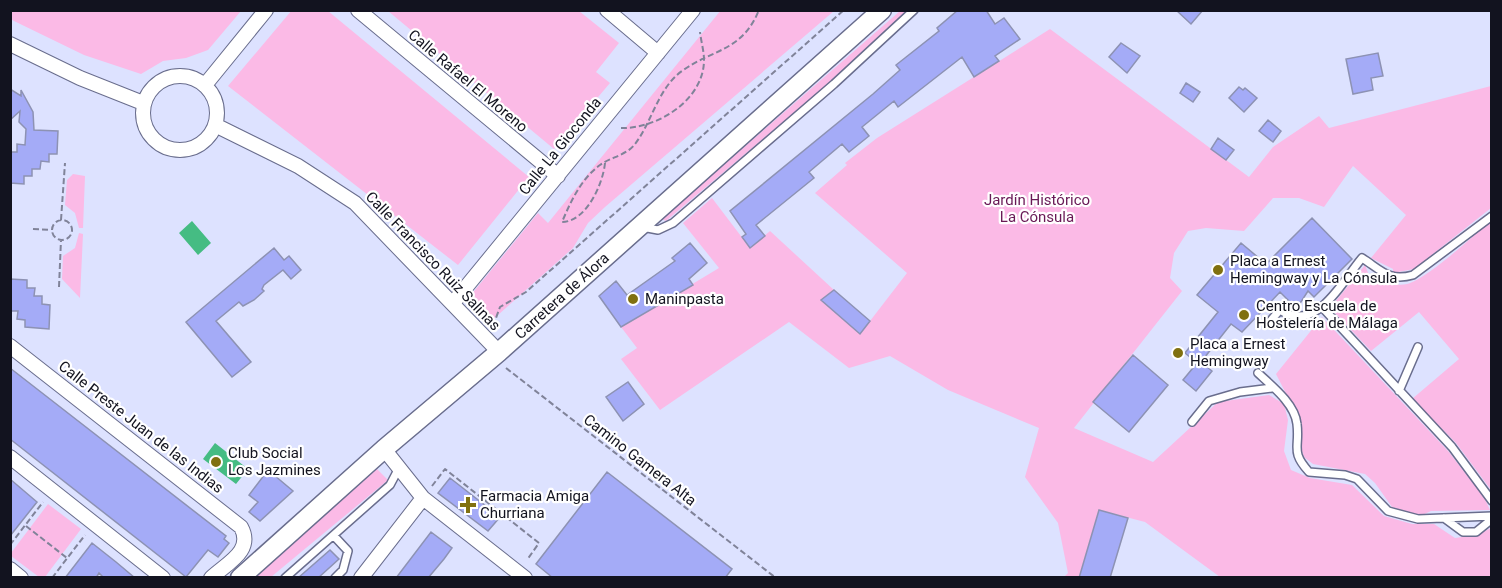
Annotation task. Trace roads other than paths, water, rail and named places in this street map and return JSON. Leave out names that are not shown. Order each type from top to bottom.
[{"type":"main road","name":"Carretera de Álora","points":[[240,578],[384,449],[494,346],[640,227],[882,10]]},
{"type":"street","points":[[205,85],[266,10]]},
{"type":"street","name":"Calle Rafael El Moreno","points":[[358,10],[558,176]]},
{"type":"street","points":[[607,10],[658,53]]},
{"type":"street","name":"Calle La Gioconda","points":[[453,303],[693,10]]},
{"type":"street","points":[[10,44],[80,78],[143,103]]},
{"type":"street","points":[[182,75],[205,85],[216,103],[215,124],[209,136],[200,145],[188,150],[169,149],[152,139],[145,128],[143,103],[158,82],[182,75]]},
{"type":"street","name":"Calle Francisco Ruiz Salinas","points":[[215,124],[298,166],[355,203],[494,346]]},
{"type":"street","name":"Calle Preste Juan de las Indias","points":[[10,346],[241,527],[247,537],[244,549],[211,578]]},
{"type":"street","points":[[384,449],[423,498],[521,575]]},
{"type":"street","points":[[10,457],[163,578]]},
{"type":"street","points":[[361,578],[423,498]]},
{"type":"street","points":[[10,569],[21,578]]},
{"type":"lane","points":[[640,227],[658,230],[674,222],[834,84],[914,10]]},
{"type":"lane","points":[[1272,319],[1280,309],[1290,316],[1309,317],[1322,307],[1362,258],[1385,276],[1401,278],[1413,275],[1491,216]]},
{"type":"lane","points":[[1322,307],[1452,447],[1491,501]]},
{"type":"lane","points":[[1399,391],[1418,347]]},
{"type":"lane","points":[[1258,373],[1290,405],[1297,424],[1295,444],[1297,459],[1309,472],[1345,475],[1357,479],[1388,512],[1418,519],[1491,517]]},
{"type":"lane","points":[[1192,422],[1209,401],[1240,392],[1272,388]]},
{"type":"lane","points":[[285,578],[390,485],[399,468]]},
{"type":"lane","points":[[1444,518],[1463,532],[1476,532],[1491,517]]},
{"type":"lane","points":[[334,536],[348,551],[343,570],[335,578]]},
{"type":"place","name":"Placa a Ernest Hemingway y La Cónsula","points":[[1218,270]]},
{"type":"place","name":"Maninpasta","points":[[633,299]]},
{"type":"place","name":"Centro Escuela de Hostelería de Málaga","points":[[1244,315]]},
{"type":"place","name":"Placa a Ernest Hemingway","points":[[1178,353]]},
{"type":"place","name":"Club Social Los Jazmines","points":[[216,462]]},
{"type":"place","name":"Farmacia Amiga Churriana","points":[[468,505]]},
{"type":"park label","name":"Jardín Histórico La Cónsula","points":[[1037,208]]}]
